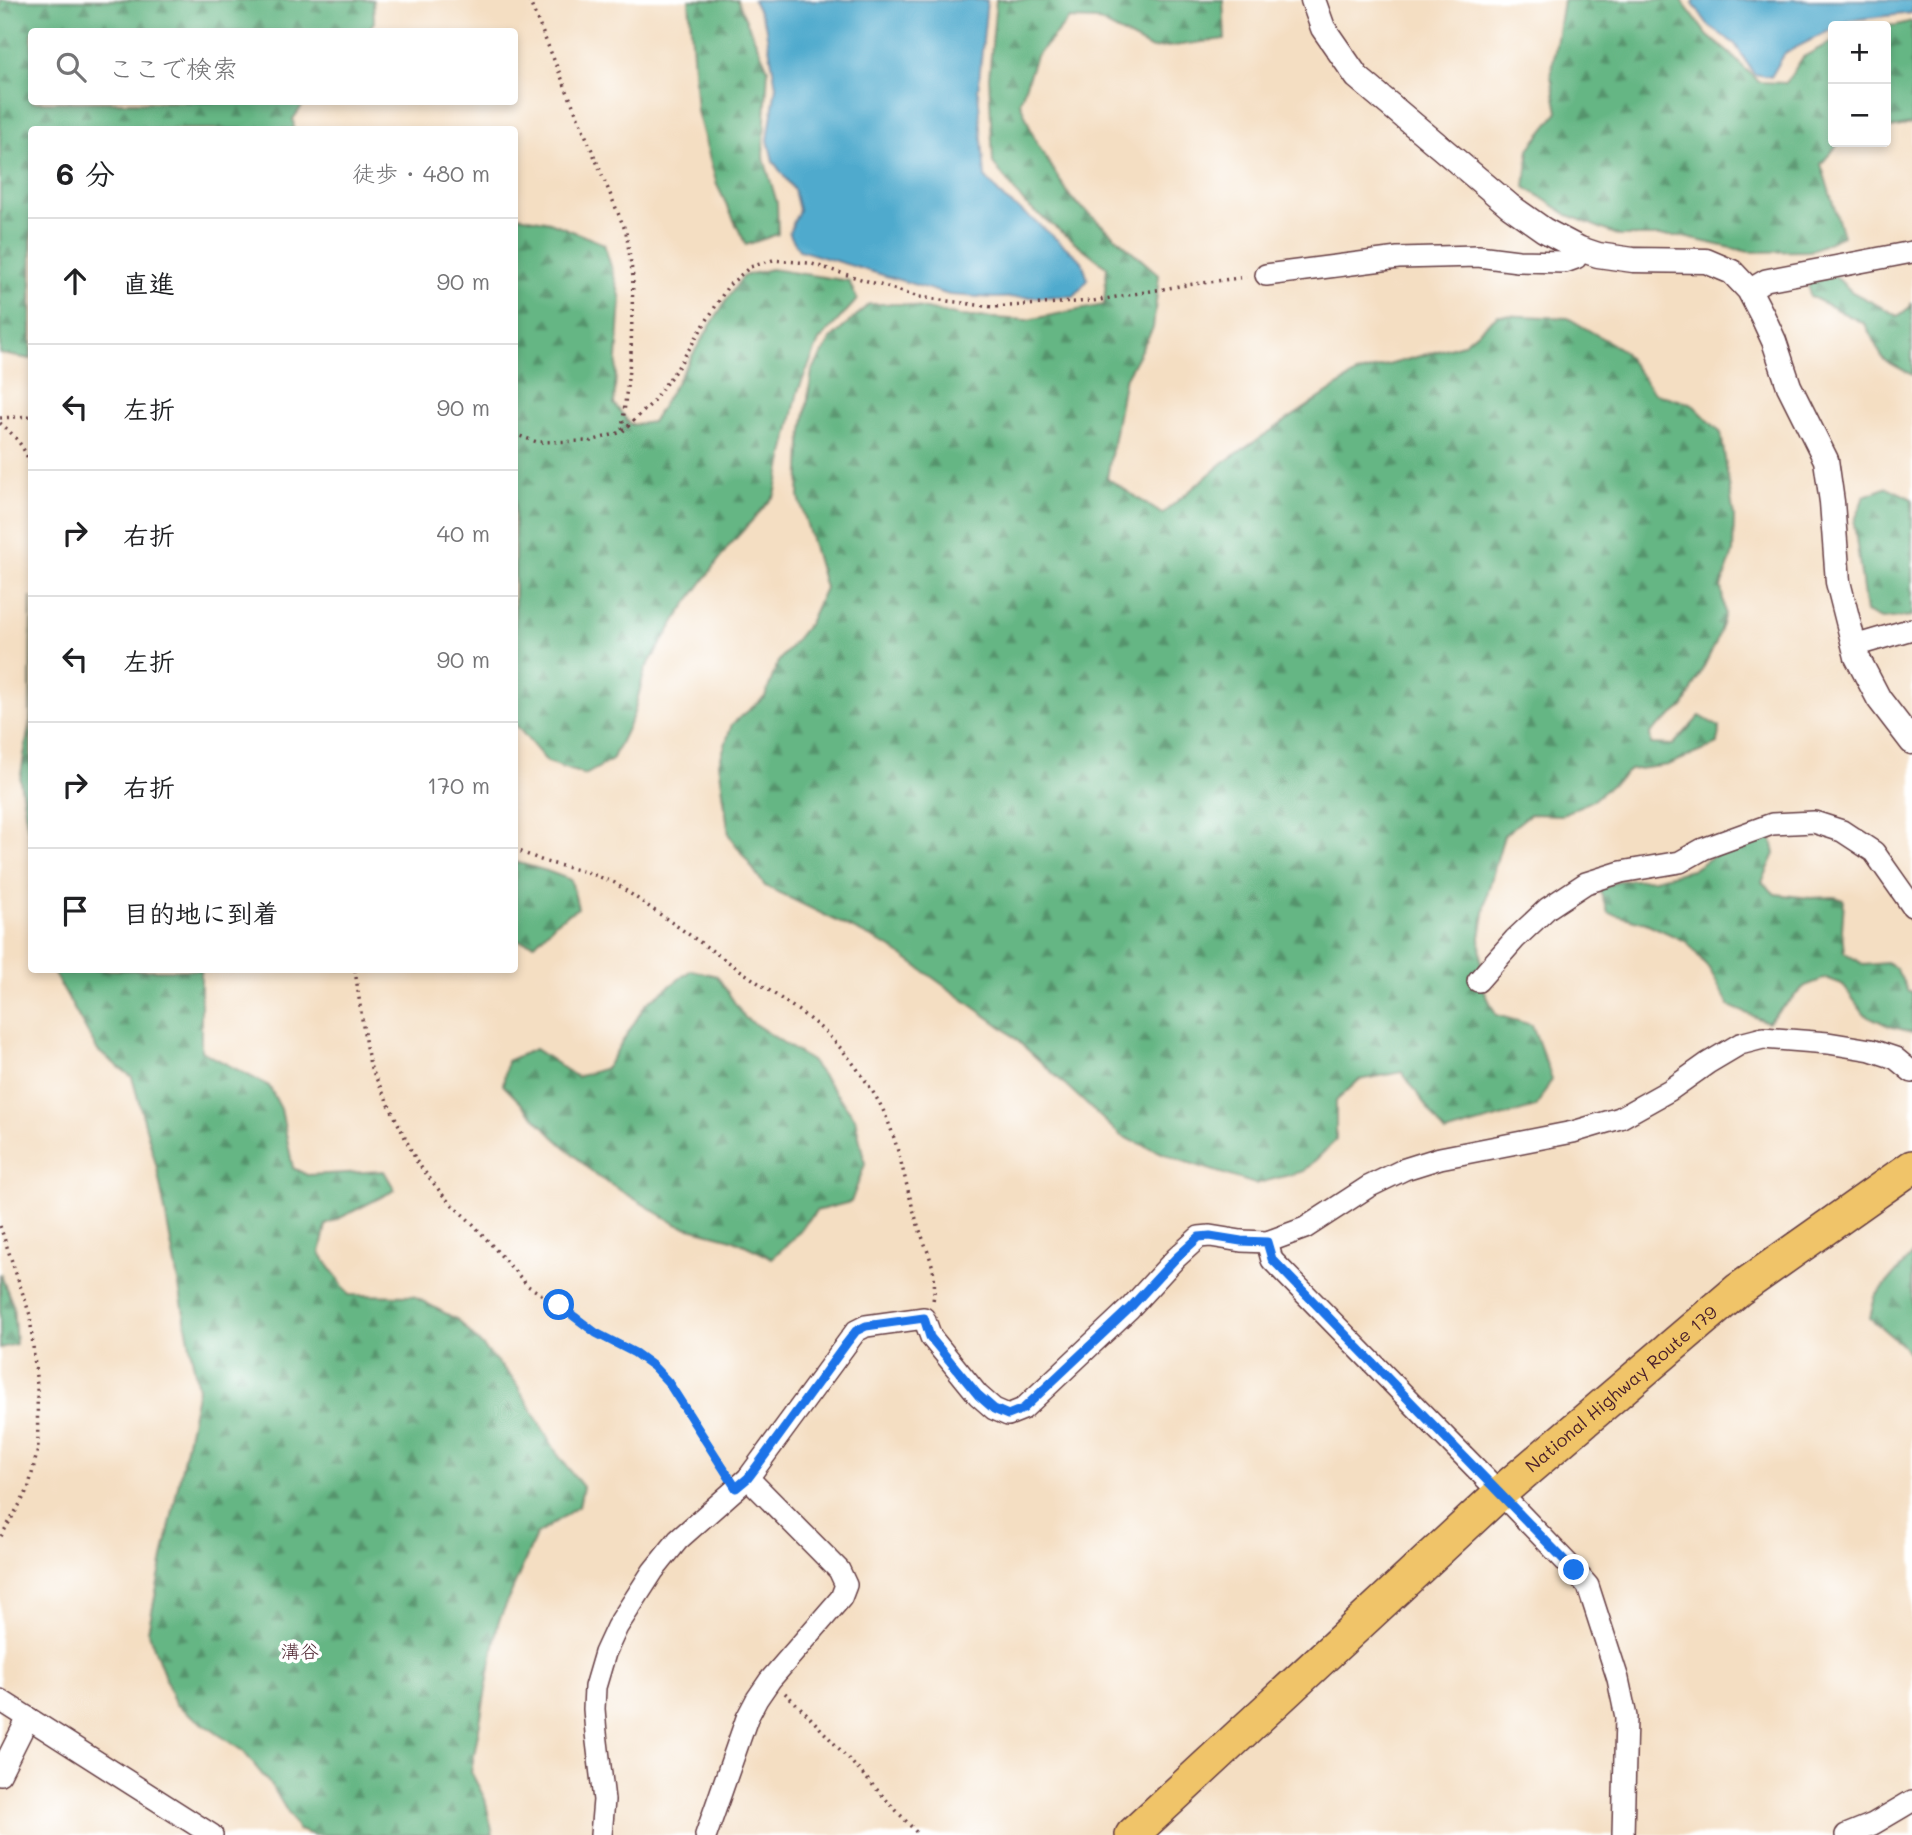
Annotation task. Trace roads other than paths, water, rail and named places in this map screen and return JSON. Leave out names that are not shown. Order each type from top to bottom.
[{"type":"highway","name":"National Highway Route 179","points":[[1132,1835],[1500,1493],[1738,1290],[1912,1167]]},
{"type":"street","points":[[1313,0],[1323,28],[1357,77],[1510,206],[1544,230],[1580,249],[1598,255],[1633,260],[1706,261],[1732,272],[1749,290],[1774,341],[1789,386],[1826,460],[1838,582],[1857,657],[1879,699],[1912,742]]},
{"type":"street","points":[[1266,275],[1398,258],[1478,256],[1518,261],[1565,262],[1576,258],[1580,249]]},
{"type":"street","points":[[1749,290],[1766,280],[1912,252]]},
{"type":"street","points":[[1854,646],[1912,629]]},
{"type":"street","points":[[1478,981],[1515,939],[1548,908],[1586,883],[1621,872],[1680,862],[1703,849],[1772,824],[1814,822],[1842,831],[1874,852],[1912,906]]},
{"type":"street","points":[[601,1835],[604,1800],[594,1709],[595,1688],[605,1653],[617,1627],[653,1571],[678,1540],[742,1483],[856,1331],[866,1326],[924,1318],[930,1337],[978,1395],[994,1409],[1008,1415],[1023,1409],[1033,1400],[1130,1308],[1199,1237],[1267,1242],[1305,1228],[1368,1187],[1405,1168],[1440,1158],[1573,1132],[1620,1118],[1670,1090],[1740,1044],[1763,1038],[1828,1043],[1871,1050],[1895,1058],[1912,1072]]},
{"type":"street","points":[[1267,1242],[1272,1259],[1588,1586],[1618,1678],[1626,1717],[1623,1835]]},
{"type":"street","points":[[706,1835],[747,1718],[757,1699],[770,1680],[841,1598],[846,1585],[839,1570],[742,1483]]},
{"type":"street","points":[[0,1700],[212,1835]]},
{"type":"street","points":[[0,1774],[28,1718]]},
{"type":"street","points":[[1846,1835],[1873,1824],[1912,1801]]},
{"type":"water","points":[[753,0],[987,0],[978,91],[985,177],[1004,199],[1082,261],[1088,280],[1074,296],[994,298],[949,295],[799,250],[789,233],[799,210],[794,190],[773,161],[768,140],[776,86],[765,24]]},
{"type":"water","points":[[1694,0],[1912,0],[1912,13],[1828,21],[1828,32],[1785,53],[1771,77],[1754,74],[1735,44],[1710,27],[1693,4]]},
{"type":"district","name":"溝谷","points":[[300,1651]]}]
